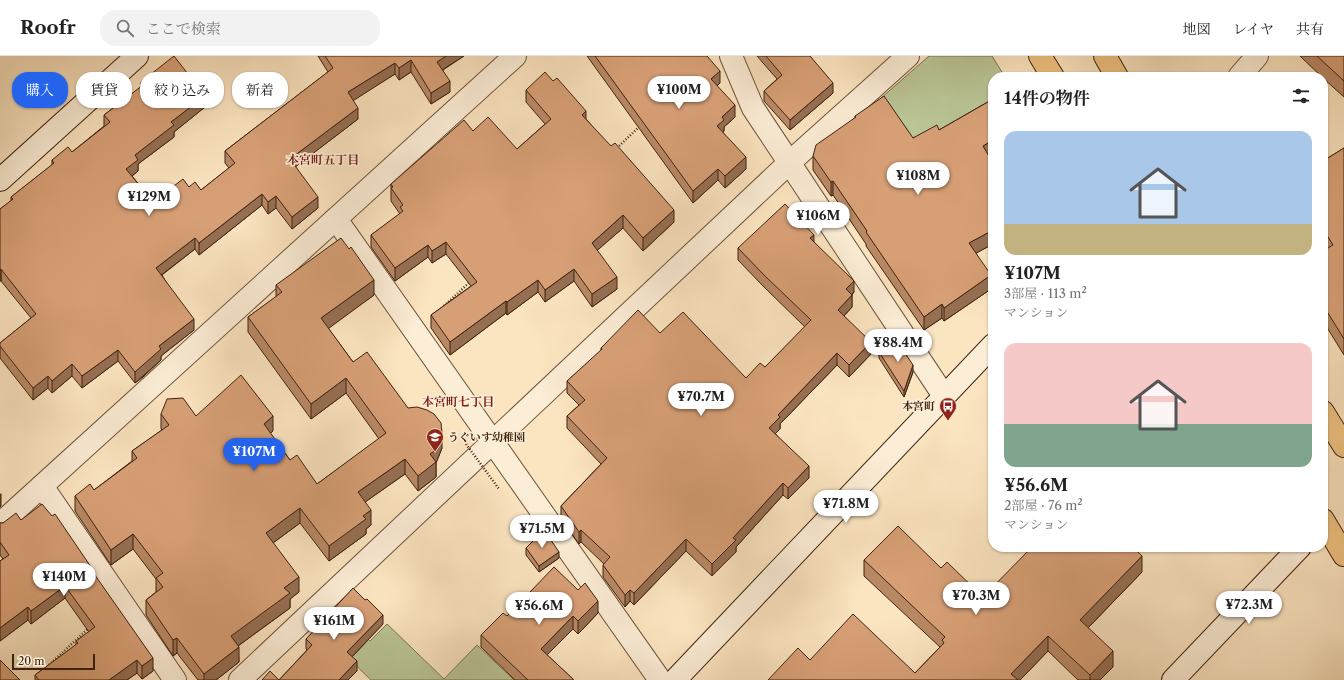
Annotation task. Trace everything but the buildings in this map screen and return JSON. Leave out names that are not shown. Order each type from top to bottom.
[{"type":"main road","points":[[1040,56],[1050,72]]},
{"type":"main road","points":[[1105,56],[1114,72]]},
{"type":"main road","points":[[1328,420],[1344,446]]},
{"type":"main road","points":[[1328,529],[1344,555]]},
{"type":"street","points":[[0,180],[137,56]]},
{"type":"street","points":[[0,524],[515,56]]},
{"type":"street","points":[[731,56],[753,108],[944,396]]},
{"type":"street","points":[[240,680],[492,441],[790,162],[908,56]]},
{"type":"street","points":[[1243,72],[1257,56]]},
{"type":"street","points":[[336,219],[660,680]]},
{"type":"street","points":[[675,680],[988,350]]},
{"type":"street","points":[[42,486],[175,680]]},
{"type":"street","points":[[1173,680],[1295,552]]},
{"type":"path","points":[[613,152],[642,125]]},
{"type":"path","points":[[416,332],[474,279]]},
{"type":"path","points":[[466,444],[499,489]]},
{"type":"path","points":[[44,669],[91,626]]},
{"type":"green space","points":[[929,56],[992,56],[1002,72],[988,72],[988,105],[914,146],[880,99]]},
{"type":"green space","points":[[337,609],[370,641],[387,624],[444,679],[477,645],[514,680],[371,680],[318,629]]},
{"type":"place","name":"本宮町","points":[[948,421]]},
{"type":"place","name":"うぐいす幼稚園","points":[[435,452]]},
{"type":"district","name":"本宮町五丁目","points":[[323,160]]},
{"type":"district","name":"本宮町七丁目","points":[[458,402]]}]
